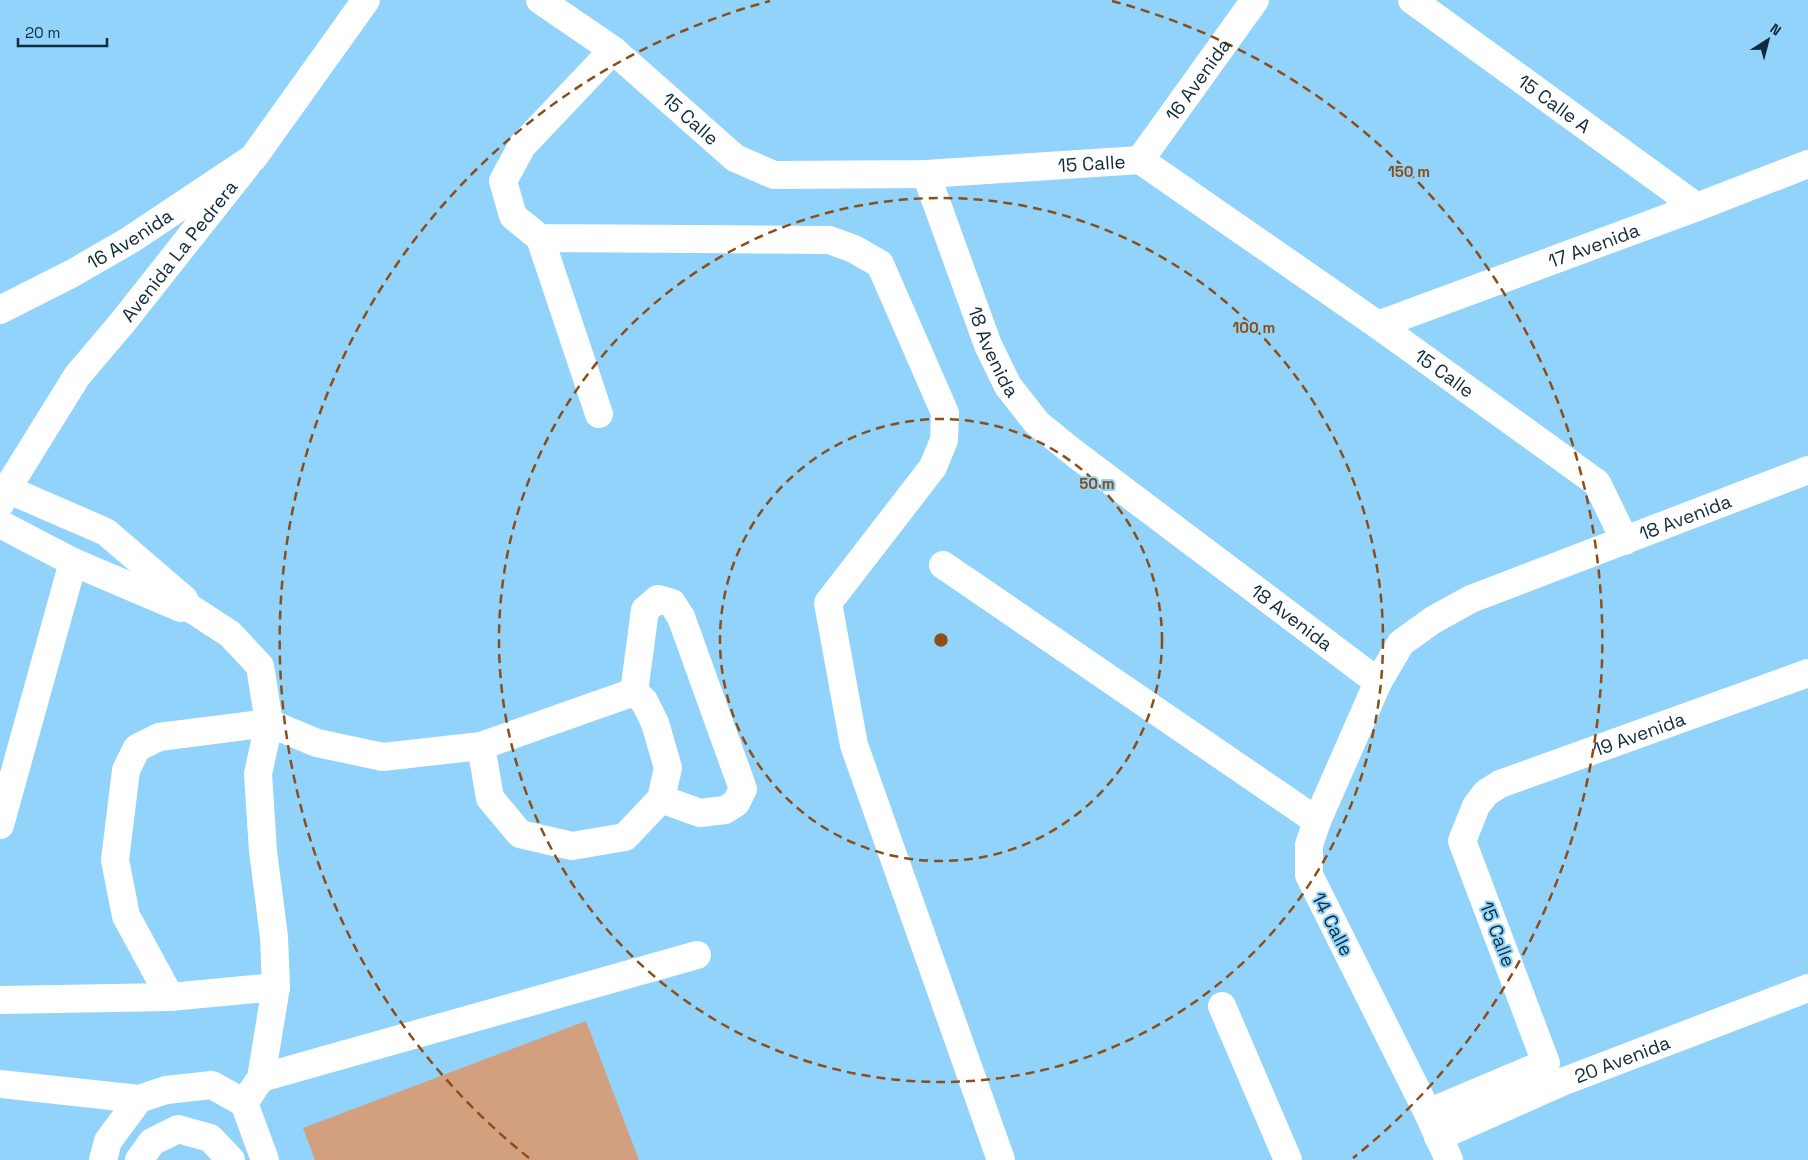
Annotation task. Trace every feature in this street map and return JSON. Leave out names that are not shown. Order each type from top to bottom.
[{"type":"street","name":"Avenida La Pedrera","points":[[4,497],[76,376],[122,323],[253,158],[366,0]]},
{"type":"street","name":"15 Calle","points":[[540,0],[613,50],[736,158],[774,175],[926,174],[1140,160],[1378,325],[1597,483],[1625,540]]},
{"type":"street","name":"16 Avenida","points":[[1140,160],[1255,0]]},
{"type":"street","name":"15 Calle A","points":[[1412,0],[1697,207]]},
{"type":"street","points":[[598,414],[540,238],[513,216],[503,181],[522,146],[613,50]]},
{"type":"street","name":"16 Avenida","points":[[0,310],[73,273],[122,245],[253,158]]},
{"type":"street","name":"17 Avenida","points":[[1378,325],[1808,164]]},
{"type":"street","name":"18 Avenida","points":[[926,174],[988,345],[1008,386],[1037,423],[1074,453],[1378,682],[1401,644],[1433,620],[1471,599],[1808,470]]},
{"type":"street","points":[[540,238],[829,240],[854,248],[880,264],[945,413],[944,440],[933,467],[828,603],[854,744],[1001,1160]]},
{"type":"street","points":[[4,497],[106,532],[184,600],[187,606],[230,634],[260,666],[269,723],[258,774],[263,852],[274,937],[276,987],[261,1078],[244,1103]]},
{"type":"street","points":[[0,524],[74,562],[181,608],[187,606]]},
{"type":"street","points":[[0,825],[74,562]]},
{"type":"street","points":[[943,565],[1317,821]]},
{"type":"street","points":[[634,692],[645,610],[658,598],[672,603],[681,617],[743,789],[736,802],[725,810],[700,813],[661,799]]},
{"type":"street","name":"19 Avenida","points":[[1476,806],[1486,792],[1500,784],[1808,673]]},
{"type":"street","name":"14 Calle","points":[[1378,682],[1317,821],[1309,845],[1309,875],[1438,1137]]},
{"type":"street","points":[[481,746],[490,798],[520,834],[572,846],[625,837],[661,799],[668,768],[655,723],[644,701],[634,692]]},
{"type":"street","points":[[170,997],[126,916],[115,860],[126,770],[136,748],[159,737],[269,723],[317,743],[383,757],[481,746],[634,692]]},
{"type":"street","name":"15 Calle","points":[[1476,806],[1462,840],[1546,1063]]},
{"type":"street","points":[[261,1078],[697,955]]},
{"type":"street","points":[[0,1000],[170,997],[276,987]]},
{"type":"street","name":"20 Avenida","points":[[1438,1137],[1562,1082],[1808,988]]},
{"type":"street","points":[[1222,1006],[1288,1160]]},
{"type":"street","name":"20 Avenida","points":[[1438,1137],[1546,1063]]},
{"type":"street","points":[[0,1084],[139,1099],[166,1090],[212,1085],[244,1103],[265,1160]]},
{"type":"street","points":[[103,1160],[108,1141],[139,1099]]},
{"type":"street","points":[[139,1160],[152,1142],[178,1129],[210,1138],[231,1160]]},
{"type":"shaded area","points":[[586,1021],[639,1160],[315,1160],[303,1128]]}]
